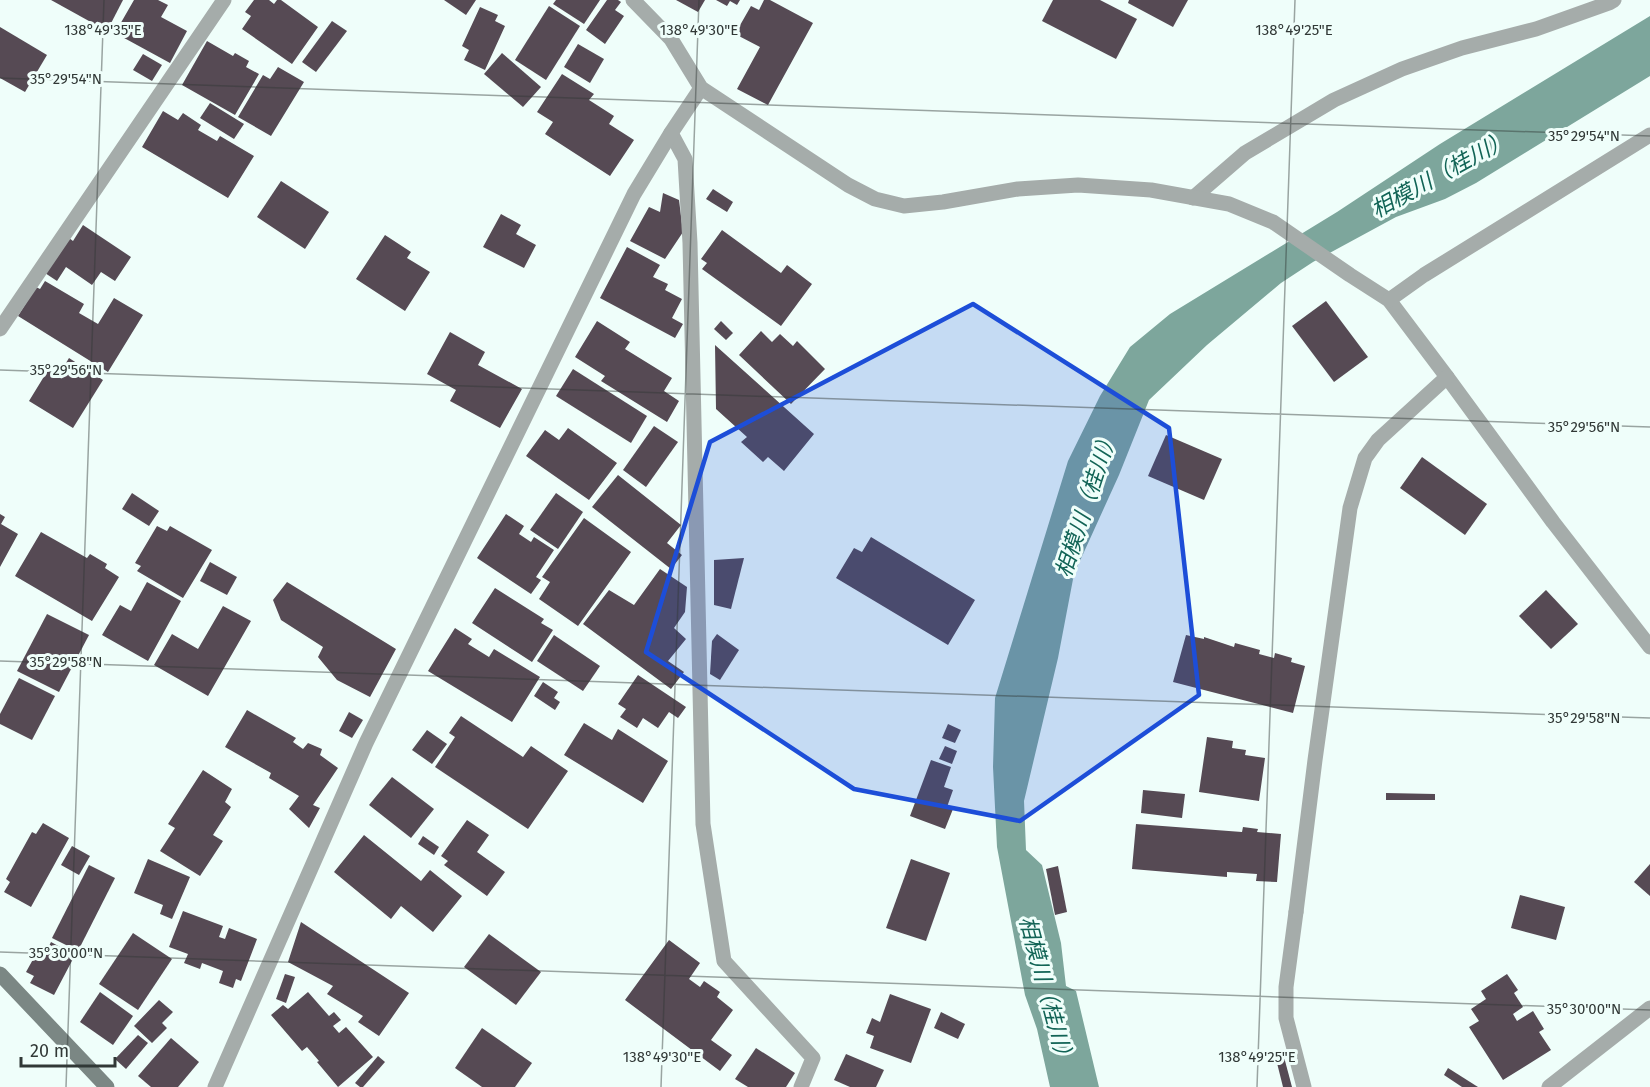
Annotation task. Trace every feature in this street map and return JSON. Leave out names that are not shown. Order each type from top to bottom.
[{"type":"main road","points":[[0,974],[107,1087]]},
{"type":"street","points":[[0,329],[224,0]]},
{"type":"street","points":[[633,0],[671,39],[700,88],[848,185],[875,200],[904,206],[944,202],[1018,189],[1078,185],[1150,190],[1229,204],[1273,222],[1389,300],[1553,522],[1650,647]]},
{"type":"street","points":[[1193,198],[1245,153],[1334,100],[1402,69],[1462,48],[1536,28],[1614,0]]},
{"type":"street","points":[[215,1087],[366,743],[634,194],[700,88]]},
{"type":"street","points":[[671,133],[685,159],[690,243],[703,824],[724,961],[813,1058],[801,1087]]},
{"type":"street","points":[[1389,300],[1424,275],[1650,135]]},
{"type":"street","points":[[1304,1087],[1286,1018],[1286,987],[1350,508],[1365,458],[1378,440],[1447,377]]},
{"type":"street","points":[[1549,1087],[1650,1008]]},
{"type":"highlighted area","points":[[973,304],[1169,428],[1199,695],[1020,821],[854,789],[646,652],[710,442]]},
{"type":"water","name":"相模川（桂川）","points":[[1650,16],[1650,76],[1476,183],[1445,199],[1396,217],[1313,262],[1281,283],[1207,345],[1149,400],[1119,475],[1074,574],[1058,658],[1024,801],[1026,850],[1042,865],[1061,943],[1066,986],[1076,991],[1099,1087],[1050,1087],[1037,1029],[1025,995],[997,847],[993,767],[995,698],[1068,461],[1100,396],[1130,347],[1170,314],[1337,212],[1440,144]]},
{"type":"building","points":[[51,0],[123,0],[107,31]]},
{"type":"building","points":[[134,0],[158,0],[168,5],[161,17],[187,31],[170,63],[115,33]]},
{"type":"building","points":[[254,0],[269,0],[274,4],[277,0],[281,0],[318,27],[292,64],[242,29],[251,16],[245,12]]},
{"type":"building","points":[[444,0],[476,0],[466,15]]},
{"type":"building","points":[[556,0],[600,0],[584,24],[553,4]]},
{"type":"building","points":[[607,0],[621,2],[615,10],[624,16],[605,44],[586,30]]},
{"type":"building","points":[[676,0],[705,0],[698,12]]},
{"type":"building","points":[[716,0],[740,0],[737,5],[730,1],[727,6]]},
{"type":"building","points":[[764,0],[770,0],[813,23],[768,105],[737,89],[760,47],[735,34],[751,6],[759,10]]},
{"type":"building","points":[[1053,0],[1100,0],[1137,19],[1116,59],[1042,21]]},
{"type":"building","points":[[1129,0],[1188,0],[1173,27],[1128,3]]},
{"type":"building","points":[[549,6],[580,26],[546,80],[515,60]]},
{"type":"building","points":[[480,7],[498,15],[495,21],[505,26],[485,70],[464,60],[469,50],[462,46]]},
{"type":"building","points":[[332,21],[347,31],[316,72],[302,62]]},
{"type":"building","points":[[0,27],[47,55],[25,92],[0,78]]},
{"type":"building","points":[[207,41],[233,56],[235,53],[249,61],[246,67],[259,74],[235,115],[182,85]]},
{"type":"building","points":[[578,44],[604,59],[590,83],[564,67]]},
{"type":"building","points":[[502,53],[541,87],[523,107],[484,74]]},
{"type":"building","points":[[143,54],[162,65],[152,81],[133,70]]},
{"type":"building","points":[[278,67],[304,82],[271,136],[238,117],[263,75],[270,79]]},
{"type":"building","points":[[562,74],[594,94],[589,100],[614,116],[609,124],[634,140],[610,176],[545,134],[553,122],[537,112]]},
{"type":"building","points":[[210,103],[244,124],[234,139],[200,118]]},
{"type":"building","points":[[163,111],[178,120],[183,113],[201,125],[198,130],[217,141],[220,136],[254,156],[228,198],[142,147]]},
{"type":"building","points":[[281,181],[329,212],[305,249],[257,217]]},
{"type":"building","points":[[713,189],[733,202],[727,212],[706,199]]},
{"type":"building","points":[[663,193],[679,200],[683,232],[665,259],[630,241],[649,207],[660,212]]},
{"type":"building","points":[[501,214],[521,225],[516,234],[536,245],[524,268],[483,247]]},
{"type":"building","points":[[83,225],[131,257],[115,281],[101,272],[92,285],[66,267],[57,281],[45,273],[69,238],[73,241]]},
{"type":"building","points":[[722,230],[781,273],[787,265],[812,284],[781,326],[702,269],[707,263],[701,259]]},
{"type":"building","points":[[385,235],[411,252],[407,258],[430,272],[405,311],[356,279]]},
{"type":"building","points":[[627,247],[660,265],[653,277],[668,284],[665,290],[682,299],[672,318],[683,324],[675,338],[600,298]]},
{"type":"building","points":[[45,281],[84,304],[79,313],[98,324],[114,298],[143,315],[108,372],[18,316],[36,287],[40,289]]},
{"type":"building","points":[[1326,301],[1368,357],[1334,382],[1292,326]]},
{"type":"building","points":[[597,321],[630,342],[625,349],[672,378],[664,391],[679,401],[667,422],[601,381],[605,376],[575,357]]},
{"type":"building","points":[[721,321],[733,333],[726,340],[714,329]]},
{"type":"building","points":[[761,331],[772,342],[780,334],[793,346],[797,341],[825,369],[791,404],[739,355]]},
{"type":"building","points":[[450,332],[485,352],[478,365],[522,389],[500,428],[450,401],[456,390],[427,374]]},
{"type":"building","points":[[715,345],[814,434],[784,471],[768,457],[763,462],[741,442],[747,437],[716,409]]},
{"type":"building","points":[[69,358],[103,380],[73,428],[29,401],[48,370],[58,376]]},
{"type":"building","points":[[573,369],[647,416],[631,443],[556,396]]},
{"type":"building","points":[[654,426],[678,442],[646,487],[623,470]]},
{"type":"building","points":[[568,428],[617,463],[589,500],[526,456],[545,430],[559,440]]},
{"type":"building","points":[[1166,435],[1222,459],[1204,500],[1148,476]]},
{"type":"building","points":[[1422,457],[1487,504],[1465,535],[1400,488]]},
{"type":"building","points":[[618,475],[681,525],[667,543],[682,555],[671,569],[592,507]]},
{"type":"building","points":[[132,493],[159,511],[149,526],[122,509]]},
{"type":"building","points":[[556,493],[583,512],[558,549],[530,530]]},
{"type":"building","points":[[0,514],[5,517],[1,524],[18,534],[0,567]]},
{"type":"building","points":[[506,514],[524,526],[519,534],[531,542],[534,537],[554,550],[536,577],[541,580],[531,594],[477,558]]},
{"type":"building","points":[[584,518],[631,552],[578,626],[539,599],[550,582],[542,577]]},
{"type":"building","points":[[157,526],[167,531],[170,526],[212,550],[183,598],[137,571],[141,566],[135,563]]},
{"type":"building","points":[[41,532],[87,558],[90,554],[107,564],[105,568],[119,577],[92,621],[15,576]]},
{"type":"building","points":[[871,537],[975,600],[948,645],[836,578],[854,548],[862,552]]},
{"type":"building","points":[[744,558],[731,609],[714,605],[714,560]]},
{"type":"building","points":[[210,562],[237,577],[227,595],[200,581]]},
{"type":"building","points":[[660,569],[687,587],[685,612],[674,628],[686,639],[668,661],[684,672],[671,689],[583,624],[609,590],[634,605]]},
{"type":"building","points":[[147,582],[181,601],[148,661],[102,635],[120,605],[131,611]]},
{"type":"building","points":[[287,582],[396,649],[370,697],[337,680],[318,657],[323,647],[281,620],[273,600]]},
{"type":"building","points":[[495,588],[544,619],[541,623],[553,630],[532,662],[472,623]]},
{"type":"building","points":[[1546,590],[1578,624],[1551,649],[1519,616]]},
{"type":"building","points":[[223,606],[251,621],[208,696],[154,665],[172,634],[198,649]]},
{"type":"building","points":[[47,614],[89,635],[59,692],[17,671]]},
{"type":"building","points":[[455,628],[472,639],[468,644],[489,657],[494,649],[540,677],[512,722],[428,671]]},
{"type":"building","points":[[717,634],[739,650],[720,680],[710,674],[712,641]]},
{"type":"building","points":[[554,635],[600,666],[583,691],[537,661]]},
{"type":"building","points":[[1186,635],[1204,639],[1204,637],[1234,647],[1235,643],[1260,650],[1259,654],[1274,658],[1275,653],[1292,658],[1291,662],[1305,666],[1293,713],[1173,682]]},
{"type":"building","points":[[638,675],[686,707],[678,718],[669,712],[658,728],[643,718],[637,728],[620,717],[626,709],[618,704]]},
{"type":"building","points":[[19,678],[55,696],[32,740],[0,724],[0,714]]},
{"type":"building","points":[[543,682],[558,692],[554,698],[560,702],[555,710],[534,696]]},
{"type":"building","points":[[247,710],[296,738],[293,742],[303,749],[308,743],[322,749],[320,755],[338,768],[313,805],[320,808],[309,828],[289,809],[299,796],[269,778],[271,773],[225,747]]},
{"type":"building","points":[[349,712],[363,720],[352,738],[339,731]]},
{"type":"building","points":[[461,716],[523,757],[531,746],[568,771],[528,829],[435,767],[455,737],[449,733]]},
{"type":"building","points":[[584,723],[612,740],[618,729],[668,761],[643,803],[564,755]]},
{"type":"building","points":[[948,724],[961,730],[955,743],[942,738]]},
{"type":"building","points":[[427,730],[447,744],[432,764],[412,750]]},
{"type":"building","points":[[1207,737],[1233,741],[1232,748],[1246,750],[1245,755],[1265,758],[1259,801],[1199,792]]},
{"type":"building","points":[[945,746],[957,751],[952,764],[939,759]]},
{"type":"building","points":[[931,760],[951,767],[944,787],[953,790],[947,807],[953,809],[945,829],[910,816]]},
{"type":"building","points":[[203,770],[232,789],[225,802],[231,807],[213,835],[223,841],[200,876],[160,851],[175,828],[168,824]]},
{"type":"building","points":[[392,777],[434,809],[411,838],[369,805]]},
{"type":"building","points":[[1143,790],[1185,794],[1182,818],[1141,813]]},
{"type":"building","points":[[1386,793],[1435,794],[1435,800],[1386,800]]},
{"type":"building","points":[[467,820],[489,835],[477,852],[505,872],[487,896],[444,865],[448,861],[441,856]]},
{"type":"building","points":[[43,823],[69,838],[31,907],[4,892],[10,882],[6,879],[32,832],[36,834]]},
{"type":"building","points":[[1136,824],[1242,832],[1243,827],[1258,829],[1257,832],[1281,834],[1277,882],[1256,881],[1257,874],[1227,872],[1227,877],[1132,869]]},
{"type":"building","points":[[364,835],[421,881],[430,870],[462,896],[433,932],[401,906],[391,919],[334,872]]},
{"type":"building","points":[[423,836],[439,847],[434,855],[418,844]]},
{"type":"building","points":[[72,846],[90,856],[79,875],[61,865]]},
{"type":"building","points":[[148,859],[190,877],[172,919],[160,914],[163,905],[134,893]]},
{"type":"building","points":[[911,859],[950,873],[926,941],[886,928]]},
{"type":"building","points":[[1650,864],[1650,896],[1634,882]]},
{"type":"building","points":[[89,865],[115,878],[78,951],[52,938]]},
{"type":"building","points":[[1058,866],[1067,912],[1055,915],[1046,869]]},
{"type":"building","points":[[1520,895],[1565,907],[1556,940],[1511,928]]},
{"type":"building","points":[[183,911],[223,926],[219,937],[225,939],[229,928],[257,939],[241,981],[236,979],[233,988],[219,983],[223,971],[202,963],[200,969],[184,963],[188,954],[169,947]]},
{"type":"building","points":[[301,922],[409,993],[379,1036],[358,1022],[363,1016],[327,994],[333,986],[288,962]]},
{"type":"building","points":[[133,933],[172,959],[138,1010],[99,984]]},
{"type":"building","points":[[489,934],[541,972],[516,1005],[464,967]]},
{"type":"building","points":[[669,940],[700,963],[689,979],[700,987],[704,981],[720,992],[717,997],[733,1010],[711,1040],[732,1055],[720,1071],[625,1000]]},
{"type":"building","points":[[51,942],[75,955],[54,995],[30,983],[34,976],[26,972],[36,954],[43,958]]},
{"type":"building","points":[[285,974],[295,977],[286,1003],[276,999]]},
{"type":"building","points":[[1507,974],[1518,990],[1514,993],[1523,1007],[1513,1014],[1517,1021],[1533,1011],[1544,1029],[1539,1032],[1551,1050],[1503,1080],[1469,1027],[1479,1021],[1471,1009],[1486,999],[1481,991]]},
{"type":"building","points":[[100,992],[133,1016],[113,1045],[80,1022]]},
{"type":"building","points":[[308,992],[329,1016],[334,1012],[341,1020],[333,1026],[339,1033],[346,1027],[373,1057],[338,1087],[307,1047],[302,1051],[271,1015],[283,1005],[288,1009]]},
{"type":"building","points":[[890,994],[931,1009],[911,1063],[870,1048],[874,1036],[866,1033],[872,1018],[880,1022]]},
{"type":"building","points":[[159,1000],[173,1012],[162,1023],[167,1028],[152,1043],[134,1026]]},
{"type":"building","points":[[941,1012],[965,1024],[958,1039],[934,1028]]},
{"type":"building","points":[[482,1028],[532,1063],[515,1087],[482,1087],[455,1068]]},
{"type":"building","points":[[138,1035],[148,1043],[126,1069],[115,1059]]},
{"type":"building","points":[[171,1038],[199,1062],[178,1087],[151,1087],[138,1076]]},
{"type":"building","points":[[756,1048],[795,1073],[786,1087],[748,1087],[735,1079]]},
{"type":"building","points":[[846,1054],[884,1070],[876,1087],[850,1087],[834,1080]]},
{"type":"building","points":[[378,1056],[385,1062],[363,1087],[360,1087],[355,1083]]},
{"type":"building","points":[[1284,1057],[1292,1087],[1283,1087],[1276,1059]]},
{"type":"building","points":[[1448,1068],[1478,1087],[1462,1087],[1444,1075]]}]
